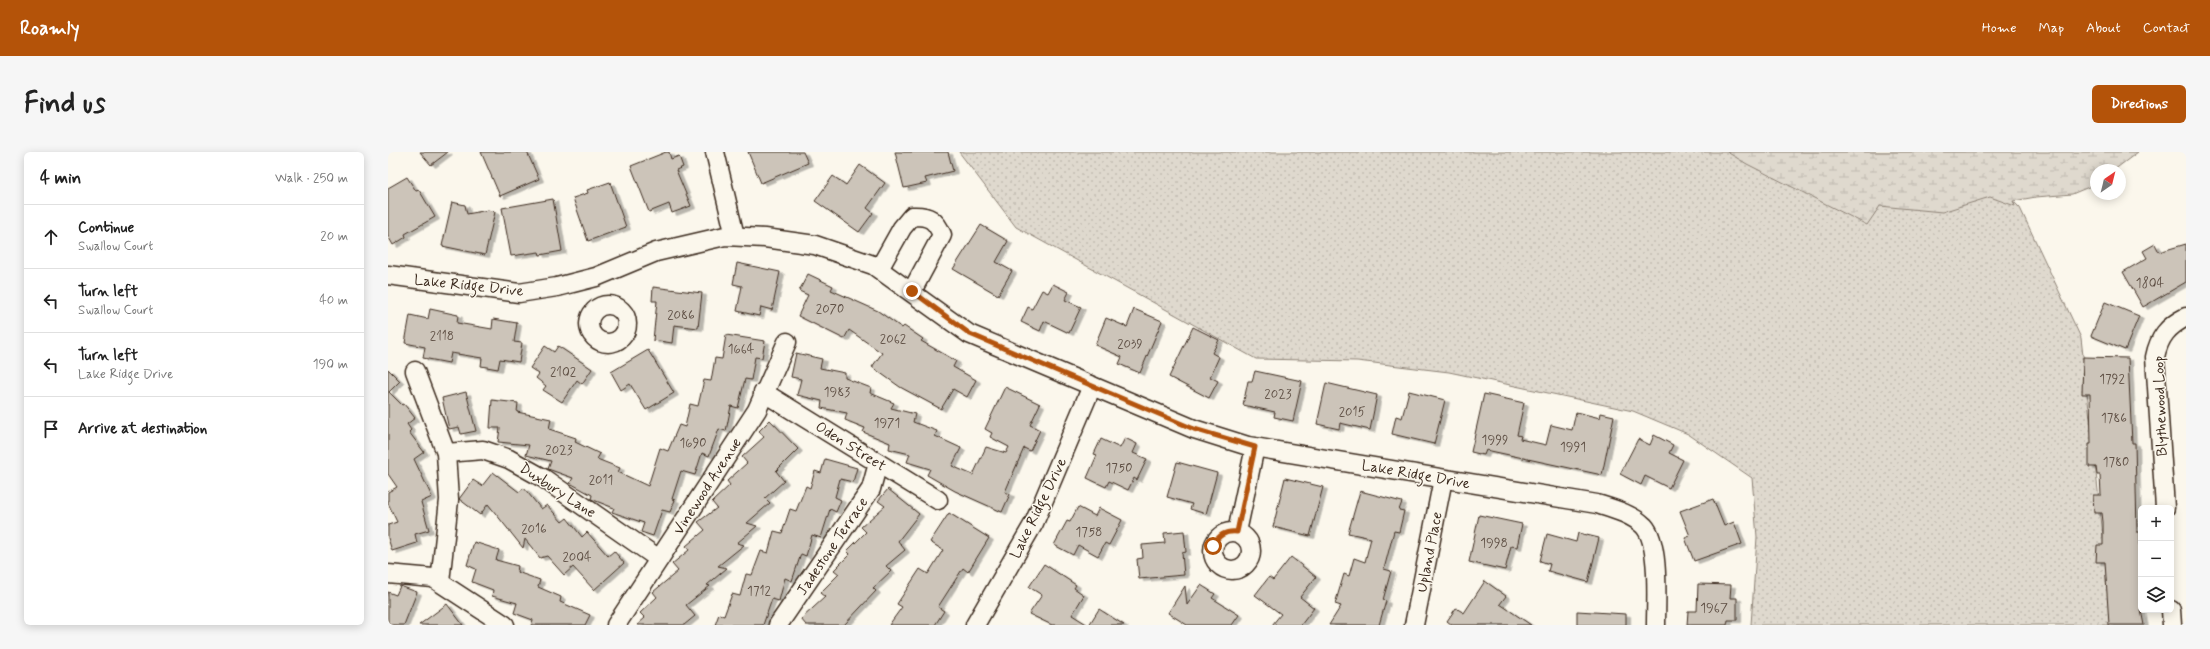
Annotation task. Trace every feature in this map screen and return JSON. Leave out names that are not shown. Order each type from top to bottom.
[{"type":"street","points":[[714,152],[735,236]]},
{"type":"street","points":[[879,269],[902,228],[912,216],[922,215],[932,218],[938,224],[942,235],[912,291]]},
{"type":"street","name":"Lake Ridge Drive","points":[[388,276],[518,293],[557,287],[596,278],[656,252],[725,236],[815,245],[873,265],[912,291],[970,334],[1194,429],[1255,447],[1597,504],[1620,512],[1645,527],[1655,551],[1656,625]]},
{"type":"street","points":[[596,278],[605,305]]},
{"type":"street","name":"Blythewood Loop","points":[[2165,505],[2155,357],[2158,344],[2165,331],[2186,317]]},
{"type":"street","name":"Vinewood Avenue","points":[[616,625],[756,410],[787,342]]},
{"type":"street","points":[[415,371],[446,453],[449,500],[440,582]]},
{"type":"street","name":"Lake Ridge Drive","points":[[981,623],[1034,523],[1092,386]]},
{"type":"street","name":"Oden Street","points":[[763,392],[938,500]]},
{"type":"street","points":[[1237,532],[1255,447]]},
{"type":"street","name":"Duxbury Lane","points":[[446,453],[483,450],[509,459],[543,478],[659,559]]},
{"type":"street","name":"Jadestone Terrace","points":[[778,625],[871,489],[878,463]]},
{"type":"street","name":"Upland Place","points":[[1414,625],[1443,479]]},
{"type":"street","points":[[388,574],[433,578],[505,625]]},
{"type":"street","points":[[2170,613],[2172,625]]},
{"type":"green space","points":[[959,152],[1965,152],[2020,208],[2081,338],[2113,625],[1751,625],[1757,537],[1752,478],[1688,434],[1633,411],[1449,372],[1357,361],[1256,359],[1016,227]]},
{"type":"green space","points":[[1727,152],[2138,152],[2122,164],[2090,164],[2090,186],[2072,194],[2036,197],[2013,201],[2015,206],[1990,197],[1942,212],[1880,206],[1867,225],[1747,164]]},
{"type":"building","points":[[420,152],[448,152],[431,165]]},
{"type":"building","points":[[481,152],[527,152],[539,179],[500,196]]},
{"type":"building","points":[[669,152],[671,159],[679,156],[683,167],[676,170],[691,206],[672,213],[669,204],[649,212],[631,166]]},
{"type":"building","points":[[748,152],[803,152],[808,163],[761,183]]},
{"type":"building","points":[[895,152],[948,152],[953,171],[925,178],[927,183],[904,188]]},
{"type":"building","points":[[860,165],[885,183],[867,208],[873,213],[859,232],[815,201],[833,176],[846,185]]},
{"type":"building","points":[[407,177],[416,191],[419,190],[435,217],[405,234],[406,237],[393,245],[388,236],[388,188]]},
{"type":"building","points":[[610,182],[626,227],[588,241],[573,198],[588,193],[587,190]]},
{"type":"building","points":[[553,199],[562,251],[540,255],[539,252],[511,256],[502,208]]},
{"type":"building","points":[[452,202],[465,205],[467,214],[488,210],[495,212],[485,255],[442,246]]},
{"type":"building","points":[[981,225],[1008,241],[996,262],[1012,271],[998,295],[953,269]]},
{"type":"building","points":[[2155,244],[2159,252],[2186,244],[2186,282],[2143,307],[2123,272],[2147,258],[2143,251]]},
{"type":"building","points":[[737,263],[780,272],[772,310],[761,307],[759,316],[737,311],[742,286],[733,284]]},
{"type":"building","points":[[808,274],[833,286],[831,290],[878,311],[902,328],[904,326],[923,339],[921,341],[956,361],[953,367],[976,380],[967,397],[953,389],[941,409],[900,387],[872,367],[882,353],[849,330],[844,339],[798,316],[808,295],[799,291]]},
{"type":"building","points":[[1053,284],[1069,292],[1065,300],[1081,307],[1069,333],[1044,321],[1040,331],[1021,322],[1028,307],[1032,309],[1042,290],[1048,293]]},
{"type":"building","points":[[653,287],[702,293],[698,328],[674,325],[672,343],[653,340],[657,301],[652,301]]},
{"type":"building","points":[[2105,302],[2139,316],[2125,350],[2091,336]]},
{"type":"building","points":[[430,309],[458,315],[457,323],[492,329],[493,319],[517,323],[514,342],[522,343],[519,362],[500,359],[498,369],[481,366],[482,358],[451,353],[449,363],[423,358],[425,347],[405,343],[410,315],[428,319]]},
{"type":"building","points":[[1134,309],[1162,321],[1140,373],[1119,364],[1122,357],[1095,345],[1106,318],[1127,327]]},
{"type":"building","points":[[1193,327],[1219,340],[1212,353],[1219,357],[1210,377],[1218,381],[1209,398],[1169,377]]},
{"type":"building","points":[[726,335],[765,341],[762,358],[755,357],[751,380],[745,379],[738,408],[731,406],[726,431],[719,429],[709,456],[702,453],[695,475],[681,471],[672,499],[675,500],[670,512],[662,510],[653,536],[641,532],[644,523],[612,512],[614,508],[591,499],[592,495],[570,483],[573,478],[548,469],[551,461],[526,455],[529,445],[498,442],[500,428],[490,428],[492,400],[518,403],[517,412],[551,419],[549,429],[576,438],[575,442],[600,454],[597,459],[620,468],[618,472],[648,486],[660,448],[668,451],[679,425],[685,427],[690,404],[698,406],[704,380],[711,381],[715,358],[722,359]]},
{"type":"building","points":[[545,346],[554,352],[558,346],[592,369],[582,384],[577,380],[562,402],[543,390],[546,386],[536,378],[539,374],[530,368]]},
{"type":"building","points":[[648,350],[674,393],[646,410],[630,384],[621,390],[611,372]]},
{"type":"building","points":[[796,353],[822,359],[820,368],[845,373],[845,378],[871,388],[870,393],[894,403],[891,408],[915,414],[913,422],[937,431],[935,436],[961,448],[952,466],[973,475],[986,447],[1006,453],[1009,447],[990,437],[992,433],[985,429],[1005,387],[1040,404],[1030,425],[1040,430],[1030,451],[1024,448],[1005,492],[1010,494],[1002,512],[955,491],[927,475],[930,469],[907,462],[910,454],[889,449],[890,443],[863,432],[865,428],[845,420],[847,413],[821,408],[822,401],[797,395],[801,379],[791,377]]},
{"type":"building","points":[[2083,357],[2128,358],[2132,443],[2135,443],[2138,532],[2138,613],[2142,613],[2144,625],[2109,625],[2105,562],[2096,562],[2097,545],[2103,545],[2102,513],[2094,513],[2093,495],[2101,495],[2100,475],[2097,475],[2096,467],[2089,467],[2089,444],[2091,444],[2090,394],[2082,394]]},
{"type":"building","points":[[388,369],[400,381],[389,392],[402,405],[404,404],[415,418],[407,424],[411,430],[409,432],[424,452],[414,459],[432,497],[421,502],[429,530],[415,534],[417,543],[392,551],[388,538],[388,525],[397,522],[388,503],[388,492],[397,487],[388,474]]},
{"type":"building","points":[[1255,371],[1302,381],[1293,421],[1274,417],[1275,412],[1243,405],[1248,381],[1252,381]]},
{"type":"building","points":[[1326,383],[1377,395],[1370,430],[1340,423],[1339,429],[1317,424]]},
{"type":"building","points":[[1409,391],[1445,400],[1434,444],[1392,434],[1396,416],[1402,418]]},
{"type":"building","points":[[466,392],[476,431],[461,434],[459,427],[449,429],[442,398]]},
{"type":"building","points":[[1484,394],[1524,403],[1517,435],[1521,436],[1520,439],[1546,445],[1551,425],[1572,430],[1576,412],[1600,418],[1601,413],[1614,416],[1602,475],[1486,450],[1484,455],[1471,452]]},
{"type":"building","points":[[770,420],[798,449],[776,471],[784,481],[765,498],[770,503],[747,523],[757,526],[737,543],[744,545],[718,566],[727,568],[707,585],[710,586],[686,605],[695,616],[684,625],[637,625],[645,618],[640,613],[657,597],[653,592],[678,571],[672,564],[689,550],[686,546],[705,530],[698,522],[717,508],[712,502],[730,485],[727,481],[747,463],[742,457],[764,437],[759,431]]},
{"type":"building","points":[[1654,435],[1673,445],[1669,453],[1683,460],[1669,488],[1645,476],[1641,485],[1620,474],[1638,439],[1650,445]]},
{"type":"building","points":[[1125,438],[1137,444],[1133,453],[1147,459],[1137,480],[1134,478],[1128,490],[1109,481],[1106,487],[1087,478],[1097,455],[1094,454],[1101,439],[1120,448]]},
{"type":"building","points":[[825,459],[857,468],[853,482],[840,479],[835,497],[841,500],[836,512],[830,509],[821,538],[812,535],[806,556],[801,554],[792,581],[785,578],[779,601],[772,599],[763,625],[715,625],[719,614],[724,616],[732,594],[740,596],[746,574],[752,575],[761,551],[768,553],[774,531],[782,533],[790,509],[796,511],[806,486],[810,488],[815,471],[821,473]]},
{"type":"building","points":[[1177,462],[1217,473],[1206,514],[1190,509],[1192,504],[1167,497]]},
{"type":"building","points":[[493,472],[519,492],[524,488],[541,509],[547,505],[562,522],[567,518],[582,537],[587,532],[608,556],[614,551],[624,563],[594,590],[573,567],[564,575],[547,556],[540,558],[525,539],[523,548],[488,504],[480,515],[459,499],[473,480],[482,486]]},
{"type":"building","points":[[1285,478],[1323,487],[1310,536],[1273,527]]},
{"type":"building","points":[[888,489],[919,514],[898,541],[905,550],[886,566],[891,571],[873,588],[876,591],[844,625],[806,625],[801,619],[825,597],[820,593],[839,574],[834,570],[850,554],[847,551],[866,532],[861,527],[885,506],[878,501]]},
{"type":"building","points":[[1360,491],[1402,502],[1399,510],[1404,511],[1399,532],[1394,531],[1384,569],[1391,571],[1383,600],[1386,601],[1379,625],[1329,625],[1341,606],[1335,604],[1344,574],[1349,576],[1354,558],[1365,562],[1371,538],[1348,533]]},
{"type":"building","points":[[1713,499],[1724,526],[1734,522],[1742,544],[1694,561],[1685,538],[1690,536],[1680,511]]},
{"type":"building","points":[[1078,507],[1095,516],[1099,508],[1122,520],[1109,545],[1105,543],[1098,556],[1078,545],[1073,555],[1054,545],[1067,521],[1070,522]]},
{"type":"building","points":[[949,513],[989,538],[968,572],[963,568],[938,607],[944,611],[935,625],[889,625],[902,607],[897,604],[920,569],[928,574],[943,550],[930,542]]},
{"type":"building","points":[[1479,515],[1522,524],[1517,547],[1511,546],[1505,570],[1469,562]]},
{"type":"building","points":[[1184,531],[1186,552],[1182,553],[1184,575],[1139,579],[1137,559],[1143,558],[1142,545],[1165,543],[1164,533]]},
{"type":"building","points":[[1578,533],[1599,538],[1588,582],[1548,571],[1550,564],[1540,561],[1547,534],[1576,542]]},
{"type":"building","points":[[474,542],[499,550],[496,560],[518,566],[517,572],[540,580],[538,587],[561,597],[560,602],[590,615],[585,625],[531,625],[533,620],[514,613],[517,603],[492,596],[493,590],[472,582],[476,569],[467,565]]},
{"type":"building","points":[[1291,557],[1316,577],[1300,597],[1314,608],[1301,625],[1272,625],[1281,614],[1255,595],[1269,577],[1273,580]]},
{"type":"building","points":[[1044,564],[1076,585],[1074,588],[1084,595],[1072,615],[1088,625],[1052,625],[1029,614],[1042,595],[1029,587]]},
{"type":"building","points":[[1485,581],[1506,596],[1500,604],[1531,625],[1452,625],[1447,621],[1456,608],[1464,613]]},
{"type":"building","points":[[1698,584],[1731,585],[1730,598],[1737,598],[1737,620],[1728,620],[1727,625],[1687,625],[1688,611],[1697,611]]},
{"type":"building","points":[[1201,585],[1215,594],[1212,598],[1239,615],[1232,625],[1187,625],[1168,613],[1185,586],[1187,605]]},
{"type":"building","points":[[400,586],[417,592],[404,625],[388,625],[388,592],[396,595]]},
{"type":"building","points":[[447,604],[463,625],[419,625]]},
{"type":"building","points":[[1099,609],[1124,625],[1089,625]]},
{"type":"building","points":[[1577,611],[1626,614],[1626,625],[1577,625]]},
{"type":"route","points":[[912,291],[970,334],[1194,429],[1255,447],[1237,532],[1225,533],[1220,536],[1213,546]]}]
